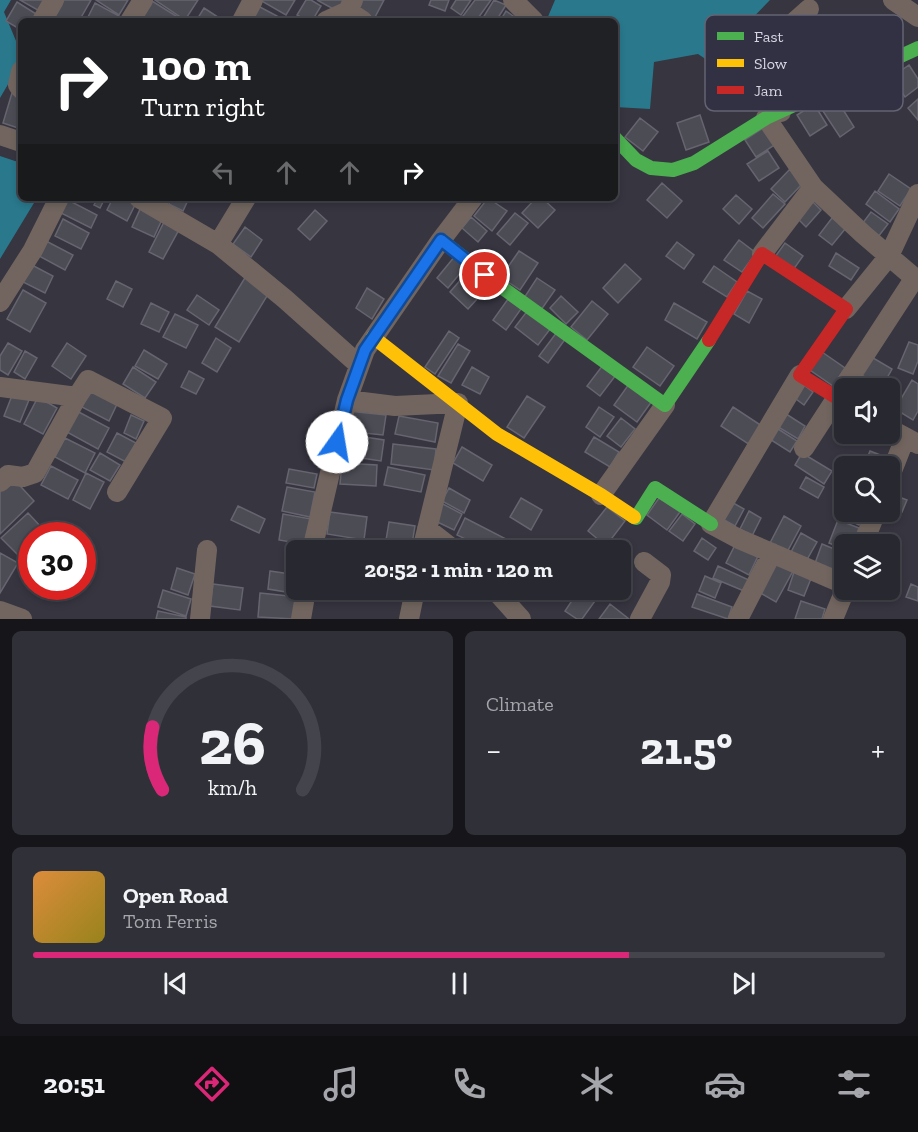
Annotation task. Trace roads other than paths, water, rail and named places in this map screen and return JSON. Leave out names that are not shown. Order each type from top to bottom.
[{"type":"street","points":[[44,18],[54,0]]},
{"type":"street","points":[[132,18],[143,0]]},
{"type":"street","points":[[244,18],[254,0]]},
{"type":"street","points":[[513,0],[531,18]]},
{"type":"street","points":[[893,0],[918,17]]},
{"type":"street","points":[[802,15],[809,9]]},
{"type":"street","points":[[335,18],[355,11]]},
{"type":"street","points":[[903,55],[918,48]]},
{"type":"street","points":[[772,111],[813,187],[916,280],[854,378]]},
{"type":"street","points":[[618,141],[636,160],[651,168],[673,170],[694,163],[783,111]]},
{"type":"street","points":[[0,135],[18,141]]},
{"type":"street","points":[[601,495],[693,365],[762,254],[813,187]]},
{"type":"street","points":[[711,525],[800,375],[846,309],[889,256],[918,194]]},
{"type":"street","points":[[0,302],[33,250],[58,201]]},
{"type":"street","points":[[144,201],[218,244],[356,362]]},
{"type":"street","points":[[218,244],[244,201]]},
{"type":"street","points":[[314,540],[356,362],[441,240],[472,201]]},
{"type":"street","points":[[441,240],[500,286],[664,405]]},
{"type":"street","points":[[762,254],[846,309]]},
{"type":"street","points":[[373,337],[497,434],[636,518],[655,488],[711,525],[834,581]]},
{"type":"street","points":[[800,375],[834,396]]},
{"type":"street","points":[[0,482],[8,475],[23,477],[35,473],[88,380],[162,418],[117,492]]},
{"type":"street","points":[[0,387],[77,397]]},
{"type":"street","points":[[347,400],[395,406],[458,403]]},
{"type":"street","points":[[424,540],[458,403]]},
{"type":"street","points":[[804,448],[834,408]]},
{"type":"street","points":[[897,456],[904,437]]},
{"type":"street","points":[[427,529],[441,540]]},
{"type":"street","points":[[200,619],[207,550]]},
{"type":"street","points":[[738,619],[772,553]]},
{"type":"street","points":[[640,619],[660,582],[661,575],[644,562]]},
{"type":"street","points":[[301,619],[304,600]]},
{"type":"street","points":[[409,619],[413,600]]},
{"type":"street","points":[[504,600],[521,619]]},
{"type":"street","points":[[833,619],[841,600]]},
{"type":"street","points":[[0,611],[22,619]]},
{"type":"water","points":[[0,0],[11,0],[4,12],[18,46],[18,67],[0,98]]},
{"type":"water","points":[[555,0],[770,0],[755,15],[705,15],[705,59],[698,54],[654,62],[650,109],[618,107],[618,18],[547,18]]},
{"type":"water","points":[[0,156],[18,162],[18,201],[35,201],[0,259]]}]
